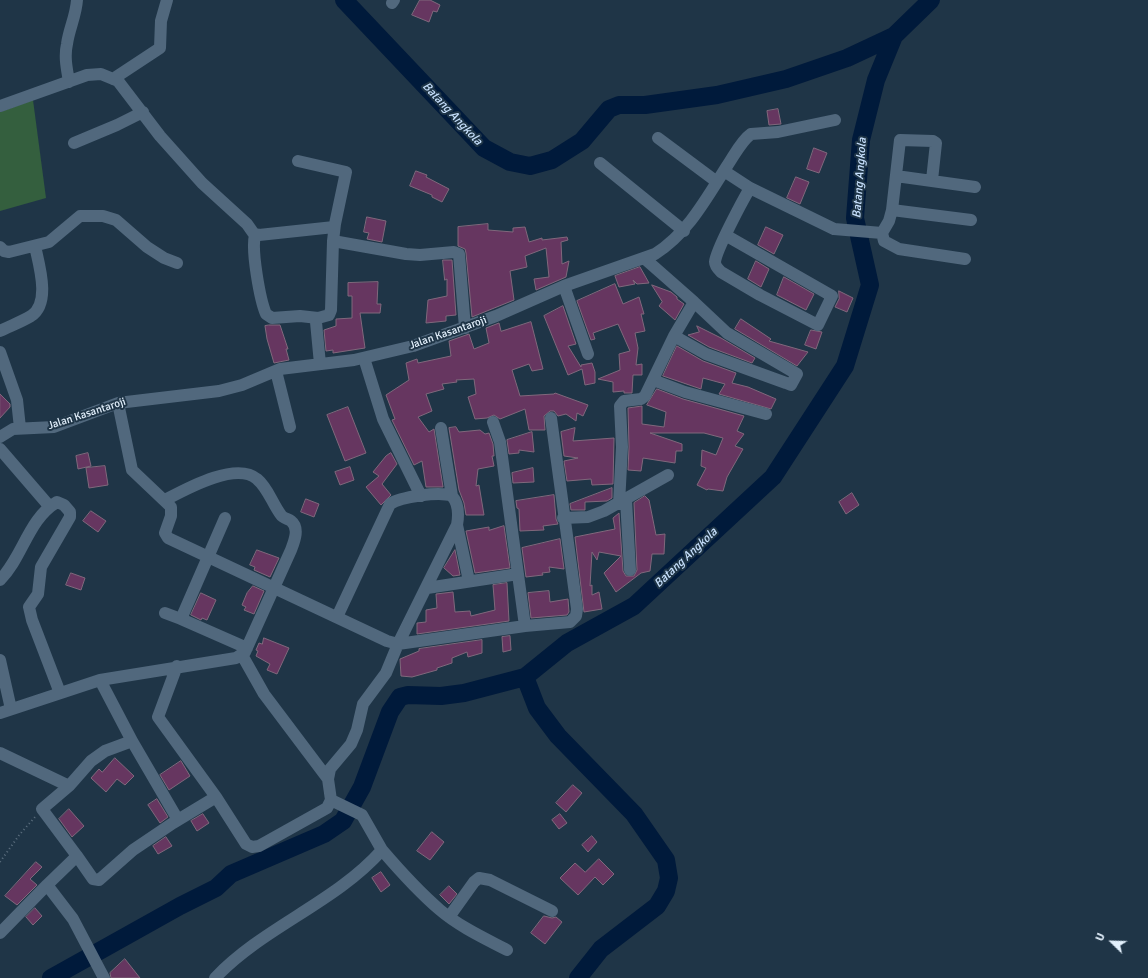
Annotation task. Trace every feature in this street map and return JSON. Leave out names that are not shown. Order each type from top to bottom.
[{"type":"street","points":[[69,82],[66,54],[69,34],[75,16],[77,0]]},
{"type":"street","points":[[114,79],[160,48],[161,21],[167,0]]},
{"type":"street","points":[[0,106],[93,74],[101,74],[114,79],[128,92],[160,136],[202,183],[247,224],[255,235]]},
{"type":"street","points":[[74,143],[117,125],[143,112]]},
{"type":"street","name":"Jalan Kasantaroji","points":[[0,436],[8,430],[54,426],[118,403],[219,391],[242,385],[276,371],[364,358],[414,346],[465,328],[564,286],[644,258],[667,246],[684,231],[751,134],[778,132],[835,120]]},
{"type":"street","points":[[658,138],[717,182]]},
{"type":"street","points":[[878,232],[890,219],[900,140],[933,141],[936,144],[932,180]]},
{"type":"street","points":[[255,235],[253,242],[254,258],[266,314],[272,318],[300,316],[318,318],[327,317],[332,310],[334,227],[346,172],[298,161]]},
{"type":"street","points":[[600,163],[684,231]]},
{"type":"street","points":[[724,171],[750,188],[834,229],[878,232]]},
{"type":"street","points":[[896,176],[975,187]]},
{"type":"street","points":[[727,236],[832,296],[818,325],[760,295],[720,272],[715,263],[727,236],[750,188]]},
{"type":"street","points":[[892,210],[971,220]]},
{"type":"street","points":[[0,246],[6,252],[35,246],[54,239],[80,216],[108,216],[116,220],[147,247],[177,263]]},
{"type":"street","points":[[255,235],[334,227]]},
{"type":"street","points":[[878,232],[884,241],[894,248],[965,260]]},
{"type":"street","points":[[333,241],[397,254],[420,255],[454,252],[458,253],[460,258],[465,328]]},
{"type":"street","points":[[0,331],[31,316],[38,308],[43,281],[35,246]]},
{"type":"street","points":[[644,258],[727,333],[797,374],[792,384],[722,361],[674,336]]},
{"type":"street","points":[[564,286],[588,354]]},
{"type":"street","points":[[630,570],[622,502],[620,406],[624,401],[643,398],[674,336],[694,302]]},
{"type":"street","points":[[318,318],[316,330],[320,364]]},
{"type":"street","points":[[0,352],[17,400],[20,428]]},
{"type":"street","points":[[364,358],[383,419],[421,496]]},
{"type":"street","points":[[276,371],[290,427]]},
{"type":"street","points":[[653,380],[685,392],[766,414]]},
{"type":"street","points":[[118,403],[132,470],[165,500],[172,509],[166,536],[387,641],[398,644],[525,626],[570,622],[576,616],[551,418]]},
{"type":"street","points":[[493,422],[500,442],[525,626]]},
{"type":"street","points":[[441,428],[452,496],[457,504],[457,525],[469,581]]},
{"type":"street","points":[[0,449],[50,508]]},
{"type":"street","points":[[0,660],[6,711],[100,680],[177,666],[236,658],[245,652],[294,543],[296,529],[293,522],[282,516],[264,486],[258,480],[245,473],[223,476],[185,489],[165,500]]},
{"type":"street","points":[[563,518],[588,517],[622,502],[668,475]]},
{"type":"street","points":[[337,617],[386,509],[394,501],[442,494],[452,496]]},
{"type":"street","points":[[0,580],[12,566],[37,521],[50,508],[58,502],[70,512],[70,517],[41,567],[38,594],[29,607],[32,620],[60,693]]},
{"type":"street","points":[[181,619],[225,518]]},
{"type":"street","points":[[328,779],[333,764],[354,737],[363,704],[386,673],[398,644],[457,525]]},
{"type":"street","points":[[427,588],[518,574]]},
{"type":"street","points":[[166,613],[181,619],[245,652],[264,694],[328,779],[337,802],[360,813],[382,850],[424,895],[449,917],[507,950]]},
{"type":"street","points":[[177,666],[158,717],[216,797],[246,844],[252,847],[259,846],[337,802]]},
{"type":"street","points":[[100,680],[132,741],[178,820]]},
{"type":"street","points":[[132,741],[105,751],[91,760],[69,786],[42,809],[93,879],[99,880],[133,850],[216,797]]},
{"type":"street","points":[[0,753],[69,786]]},
{"type":"street","points":[[215,978],[247,950],[344,884],[370,864],[382,850]]},
{"type":"street","points":[[0,933],[77,856]]},
{"type":"street","points":[[449,917],[474,882],[479,878],[490,880],[552,911]]},
{"type":"street","points":[[47,885],[73,919],[104,978]]},
{"type":"path","points":[[0,862],[20,834],[42,809]]},
{"type":"green space","points":[[33,100],[46,198],[0,211],[0,112]]},
{"type":"building","points":[[420,0],[430,0],[440,5],[437,12],[433,11],[429,22],[412,15]]},
{"type":"building","points":[[778,109],[781,124],[769,125],[767,111]]},
{"type":"building","points":[[814,148],[827,153],[819,173],[807,169]]},
{"type":"building","points":[[416,171],[427,175],[426,177],[449,189],[442,202],[432,197],[432,195],[410,186]]},
{"type":"building","points":[[796,177],[809,182],[800,204],[787,198]]},
{"type":"building","points":[[367,217],[386,221],[382,242],[367,239],[369,233],[364,232]]},
{"type":"building","points":[[488,224],[488,230],[513,232],[513,228],[525,227],[529,242],[542,238],[542,240],[567,237],[568,240],[561,242],[562,264],[569,261],[566,277],[536,290],[534,279],[549,277],[546,248],[525,256],[527,267],[510,271],[514,300],[472,317],[466,253],[465,249],[458,246],[458,227]]},
{"type":"building","points":[[766,227],[783,235],[774,254],[758,245]]},
{"type":"building","points":[[443,260],[452,260],[456,315],[446,316],[446,321],[426,323],[428,300],[447,296],[447,279],[445,280]]},
{"type":"building","points":[[756,261],[769,269],[761,287],[748,279]]},
{"type":"building","points":[[640,267],[649,283],[637,284],[633,280],[635,284],[619,287],[615,276]]},
{"type":"building","points":[[784,277],[814,294],[806,310],[777,295]]},
{"type":"building","points":[[378,282],[377,304],[381,304],[380,313],[360,313],[365,348],[333,353],[333,350],[326,351],[324,330],[336,326],[336,319],[352,318],[352,296],[348,296],[348,283]]},
{"type":"building","points":[[615,284],[623,304],[639,297],[644,314],[641,314],[645,331],[635,333],[638,348],[636,365],[642,364],[642,375],[633,375],[632,393],[624,393],[624,391],[613,392],[613,382],[598,379],[620,370],[619,354],[630,351],[618,324],[593,333],[595,339],[591,340],[577,301]]},
{"type":"building","points":[[652,285],[671,292],[684,304],[675,320],[659,306],[662,302]]},
{"type":"building","points":[[839,291],[853,298],[847,312],[835,307],[839,299]]},
{"type":"building","points":[[563,306],[576,344],[568,346],[581,367],[581,365],[592,363],[595,372],[595,383],[585,385],[582,369],[568,375],[544,316]]},
{"type":"building","points":[[741,319],[771,339],[769,341],[808,352],[797,366],[735,329]]},
{"type":"building","points":[[531,322],[543,369],[532,371],[529,364],[512,370],[520,396],[555,393],[588,405],[583,416],[577,413],[576,421],[566,414],[558,416],[554,411],[550,411],[544,416],[545,430],[529,430],[525,409],[500,419],[494,415],[487,418],[475,419],[468,397],[476,394],[474,379],[456,380],[457,382],[442,384],[444,389],[426,394],[432,411],[418,417],[429,432],[434,429],[443,487],[426,487],[422,461],[414,465],[392,420],[395,419],[386,395],[409,380],[406,363],[417,359],[418,363],[451,356],[449,341],[469,334],[474,349],[489,343],[486,328],[499,323],[501,331]]},
{"type":"building","points":[[280,325],[288,349],[286,349],[289,360],[274,363],[265,326]]},
{"type":"building","points":[[697,326],[755,358],[752,363],[709,347],[688,335],[699,332]]},
{"type":"building","points":[[811,330],[822,332],[816,349],[805,345]]},
{"type":"building","points":[[677,346],[703,361],[736,373],[732,383],[748,387],[776,399],[771,409],[719,394],[725,384],[703,378],[701,389],[663,376]]},
{"type":"building","points":[[657,389],[683,399],[744,416],[737,431],[744,434],[735,446],[743,449],[727,477],[723,491],[707,490],[697,485],[706,468],[701,466],[702,450],[716,455],[723,438],[704,433],[650,433],[682,444],[682,451],[676,451],[675,463],[643,458],[641,471],[628,470],[628,408],[642,406],[642,424],[664,427],[666,412],[647,405]]},
{"type":"building","points":[[0,394],[10,404],[10,407],[0,418]]},
{"type":"building","points":[[348,407],[366,453],[345,461],[327,415]]},
{"type":"building","points":[[456,427],[459,432],[480,430],[485,434],[489,433],[493,444],[494,456],[492,456],[494,466],[478,469],[476,486],[479,485],[484,515],[466,515],[464,503],[459,490],[449,428]]},
{"type":"building","points":[[575,428],[573,441],[614,438],[613,484],[592,485],[591,479],[567,481],[564,461],[578,458],[564,456],[561,432]]},
{"type":"building","points":[[532,432],[534,452],[519,450],[519,453],[509,454],[507,440]]},
{"type":"building","points":[[88,453],[91,466],[78,469],[76,456]]},
{"type":"building","points":[[391,453],[397,464],[382,484],[391,495],[381,505],[366,487],[379,476],[373,472],[386,456]]},
{"type":"building","points":[[105,466],[108,485],[89,488],[86,468]]},
{"type":"building","points":[[350,467],[354,480],[340,485],[335,472]]},
{"type":"building","points":[[533,468],[534,482],[513,483],[512,473]]},
{"type":"building","points":[[612,488],[612,498],[607,501],[585,502],[585,510],[571,510],[570,504]]},
{"type":"building","points":[[852,493],[859,505],[846,514],[839,502]]},
{"type":"building","points":[[554,495],[556,519],[558,524],[543,526],[544,530],[520,531],[519,509],[517,508],[516,501]]},
{"type":"building","points":[[645,496],[649,500],[656,535],[665,534],[664,554],[652,554],[650,571],[641,573],[616,592],[604,573],[621,556],[599,552],[597,560],[592,552],[590,586],[592,585],[592,595],[599,592],[602,609],[584,612],[575,537],[615,529],[613,518],[619,513],[623,571],[626,576],[634,576],[637,570],[634,503]]},
{"type":"building","points":[[306,499],[319,504],[314,517],[301,512]]},
{"type":"building","points":[[91,511],[106,521],[98,532],[83,521]]},
{"type":"building","points":[[504,526],[510,568],[475,573],[466,531],[489,527],[489,530]]},
{"type":"building","points":[[560,539],[564,569],[549,567],[550,572],[542,573],[543,575],[526,577],[522,548]]},
{"type":"building","points":[[257,550],[279,558],[270,577],[254,570],[255,567],[250,565]]},
{"type":"building","points":[[455,550],[460,575],[453,576],[444,568]]},
{"type":"building","points":[[71,573],[85,578],[81,590],[66,585]]},
{"type":"building","points":[[507,583],[509,621],[417,634],[417,623],[426,622],[426,610],[437,608],[436,594],[453,592],[455,612],[470,611],[471,616],[495,610],[493,585]]},
{"type":"building","points":[[253,586],[264,591],[254,614],[244,610],[246,607],[242,605],[247,593]]},
{"type":"building","points":[[549,591],[550,602],[568,599],[569,612],[567,615],[531,618],[528,593]]},
{"type":"building","points":[[201,593],[216,600],[207,620],[202,618],[201,620],[191,615]]},
{"type":"building","points":[[510,636],[511,650],[503,652],[502,637]]},
{"type":"building","points":[[264,638],[289,648],[277,674],[267,670],[270,664],[256,656],[258,651],[256,650],[259,643],[262,644]]},
{"type":"building","points":[[482,640],[482,653],[468,657],[467,652],[452,658],[452,663],[437,668],[437,670],[412,677],[401,676],[400,659],[419,651],[419,649]]},
{"type":"building","points":[[115,758],[134,776],[125,785],[117,779],[106,792],[91,778],[99,769],[102,772]]},
{"type":"building","points":[[181,761],[190,776],[169,790],[160,775]]},
{"type":"building","points":[[573,785],[582,793],[566,812],[556,803]]},
{"type":"building","points":[[157,799],[168,817],[160,823],[148,805]]},
{"type":"building","points":[[69,809],[84,826],[72,837],[59,819]]},
{"type":"building","points":[[203,814],[209,823],[197,831],[191,821]]},
{"type":"building","points":[[560,814],[567,823],[559,829],[552,820]]},
{"type":"building","points":[[432,832],[444,842],[430,860],[417,851]]},
{"type":"building","points":[[592,836],[597,842],[588,852],[582,845]]},
{"type":"building","points":[[166,837],[172,846],[158,854],[153,846]]},
{"type":"building","points":[[599,859],[614,874],[603,885],[595,877],[578,895],[560,878],[575,863],[585,872]]},
{"type":"building","points":[[36,862],[42,867],[30,879],[37,885],[17,905],[5,896]]},
{"type":"building","points":[[381,872],[390,885],[381,892],[372,878]]},
{"type":"building","points":[[449,886],[457,894],[449,904],[440,895]]},
{"type":"building","points":[[35,908],[42,916],[33,925],[26,917]]},
{"type":"building","points":[[544,916],[552,918],[556,917],[562,922],[545,944],[531,933]]},
{"type":"building","points":[[125,959],[140,978],[111,978],[110,973]]},
{"type":"waterway","name":"Batang Angkola","points":[[344,0],[484,148],[510,162],[530,166],[552,160],[582,141],[609,109],[619,105],[645,105],[717,95],[786,79],[847,58],[894,36],[931,0]]},
{"type":"waterway","name":"Batang Angkola","points":[[51,978],[180,906],[216,888],[231,874],[324,834],[343,821],[362,787],[390,712],[400,697],[408,695],[441,696],[464,693],[525,677],[567,643],[634,606],[773,477],[845,366],[870,285],[855,218],[861,140],[876,80],[894,36]]},
{"type":"waterway","name":"Batang Angkola","points":[[525,677],[537,708],[558,736],[634,814],[666,860],[669,878],[666,891],[657,906],[601,949],[578,978]]}]
